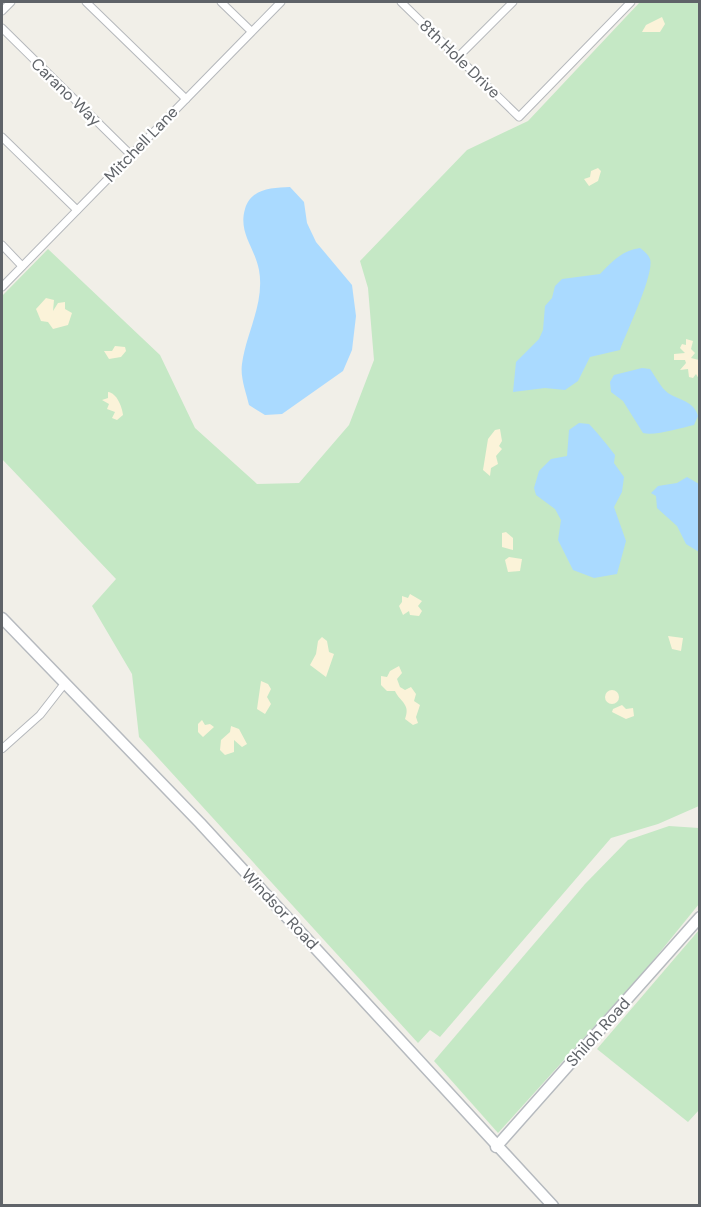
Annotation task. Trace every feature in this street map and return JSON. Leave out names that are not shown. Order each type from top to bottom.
[{"type":"main road","name":"Windsor Road","points":[[2,618],[200,824],[470,1114],[496,1147],[553,1206]]},
{"type":"main road","name":"Shiloh Road","points":[[496,1147],[699,917]]},
{"type":"street","points":[[2,11],[11,2]]},
{"type":"street","points":[[86,2],[186,99]]},
{"type":"street","points":[[221,2],[251,31]]},
{"type":"street","name":"Mitchell Lane","points":[[2,287],[281,2]]},
{"type":"street","name":"8th Hole Drive","points":[[401,2],[519,117],[631,2]]},
{"type":"street","points":[[458,57],[513,2]]},
{"type":"street","name":"Carano Way","points":[[2,28],[131,155]]},
{"type":"street","points":[[2,136],[77,210]]},
{"type":"street","points":[[2,245],[22,266]]},
{"type":"street","points":[[2,750],[40,715],[65,683]]},
{"type":"green space","points":[[640,2],[699,2],[699,806],[658,824],[611,838],[440,1037],[430,1030],[418,1043],[139,737],[132,674],[92,606],[116,579],[2,459],[2,296],[48,249],[160,355],[195,428],[257,484],[299,483],[349,425],[374,360],[368,288],[360,261],[467,150],[528,121]]},
{"type":"green space","points":[[669,826],[699,828],[699,904],[647,968],[498,1133],[434,1061],[585,884],[628,840]]},
{"type":"green space","points":[[699,930],[699,1110],[688,1122],[597,1049]]},
{"type":"sand","points":[[662,17],[665,24],[660,32],[642,32],[646,25]]},
{"type":"sand","points":[[598,168],[601,171],[598,181],[589,186],[584,179],[590,177],[591,171]]},
{"type":"sand","points":[[46,298],[54,300],[53,311],[58,303],[65,302],[65,309],[72,313],[68,325],[53,329],[48,322],[41,321],[36,309]]},
{"type":"sand","points":[[686,339],[693,341],[691,349],[695,353],[691,358],[699,360],[699,379],[696,374],[693,378],[689,377],[688,369],[680,370],[686,363],[685,360],[674,360],[674,354],[685,353],[680,348],[682,344],[686,345]]},
{"type":"sand","points":[[115,346],[125,347],[126,351],[121,357],[109,359],[104,351],[112,351]]},
{"type":"sand","points":[[108,392],[116,398],[122,408],[123,415],[117,420],[112,418],[115,412],[107,409],[109,404],[102,400],[108,398]]},
{"type":"sand","points":[[500,429],[502,441],[499,446],[502,449],[496,456],[498,464],[491,468],[490,476],[483,470],[488,439],[495,430]]},
{"type":"sand","points":[[506,532],[513,538],[513,550],[502,547],[502,533]]},
{"type":"sand","points":[[509,557],[522,559],[520,571],[508,572],[505,560]]},
{"type":"sand","points":[[410,594],[422,601],[418,606],[422,611],[419,616],[410,615],[409,611],[403,615],[399,606],[402,596],[408,598]]},
{"type":"sand","points":[[668,636],[683,638],[681,651],[672,649]]},
{"type":"sand","points":[[322,637],[327,641],[329,652],[334,654],[326,677],[310,665],[316,654],[318,641]]},
{"type":"sand","points":[[399,666],[402,673],[397,679],[400,687],[405,690],[411,687],[416,694],[414,701],[420,705],[416,717],[418,723],[413,725],[405,719],[406,706],[395,691],[387,691],[381,685],[381,676],[387,677],[390,671]]},
{"type":"sand","points":[[261,681],[268,684],[271,689],[267,697],[271,704],[265,714],[257,709]]},
{"type":"sand","points":[[612,690],[617,692],[619,697],[617,702],[612,704],[607,702],[605,697],[607,692]]},
{"type":"sand","points":[[622,705],[626,709],[633,708],[634,716],[626,719],[612,712],[613,709]]},
{"type":"sand","points":[[202,720],[205,725],[210,724],[214,727],[203,737],[198,732],[198,724]]},
{"type":"sand","points":[[231,726],[239,729],[247,744],[242,747],[234,740],[234,752],[225,755],[220,750],[221,740],[230,732]]},
{"type":"water","points":[[290,187],[304,202],[307,223],[316,242],[352,285],[356,316],[352,350],[343,371],[282,414],[265,415],[249,405],[242,374],[244,352],[257,306],[260,282],[257,262],[245,233],[243,218],[248,202],[257,193],[263,190]]},
{"type":"water","points":[[640,248],[650,259],[648,277],[620,350],[590,357],[578,381],[565,390],[545,388],[513,392],[516,362],[539,339],[543,330],[545,306],[552,298],[555,286],[562,279],[600,274],[622,254]]},
{"type":"water","points":[[642,368],[650,369],[668,393],[693,407],[698,416],[694,425],[661,433],[643,433],[623,401],[611,392],[610,382],[614,375]]},
{"type":"water","points":[[579,423],[589,424],[602,439],[615,455],[614,463],[624,477],[622,492],[614,507],[626,541],[617,574],[594,578],[573,570],[558,540],[561,520],[555,509],[536,495],[534,488],[539,471],[551,459],[567,456],[569,430]]},
{"type":"water","points":[[687,477],[699,484],[699,552],[686,544],[677,526],[657,508],[656,496],[651,493],[658,486],[677,483]]}]
